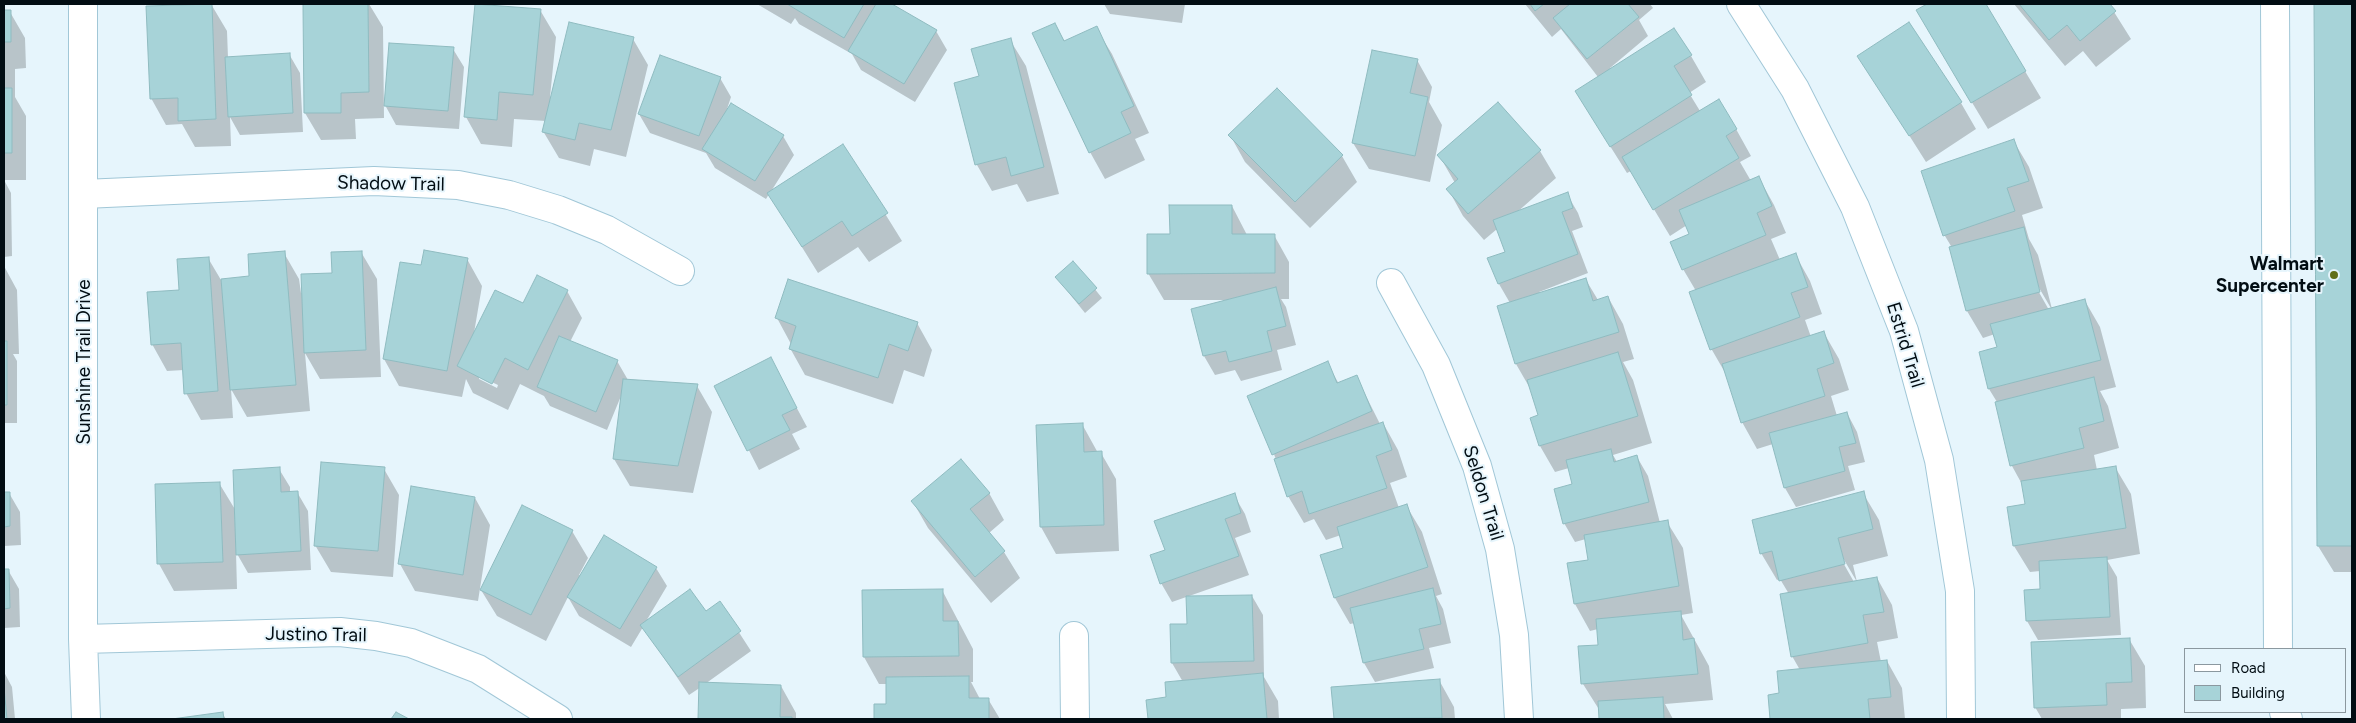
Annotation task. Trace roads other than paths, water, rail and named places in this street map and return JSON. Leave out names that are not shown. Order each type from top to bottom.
[{"type":"street","name":"Sunshine Trail Drive","points":[[83,4],[83,639],[86,719]]},
{"type":"street","points":[[2275,4],[2278,648]]},
{"type":"street","name":"Estrid Trail","points":[[1751,7],[1795,88],[1855,207],[1904,331],[1938,460],[1960,591],[1961,719]]},
{"type":"street","name":"Shadow Trail","points":[[84,194],[374,181],[458,185],[509,195],[558,210],[607,230],[680,271]]},
{"type":"street","name":"Seldon Trail","points":[[1391,283],[1436,365],[1477,466],[1502,559],[1514,635],[1519,719]]},
{"type":"street","name":"Justino Trail","points":[[83,639],[340,632],[376,636],[411,643],[478,669],[558,719]]},
{"type":"street","points":[[1074,636],[1075,719]]},
{"type":"place","name":"Walmart Supercenter","points":[[2334,275]]}]
